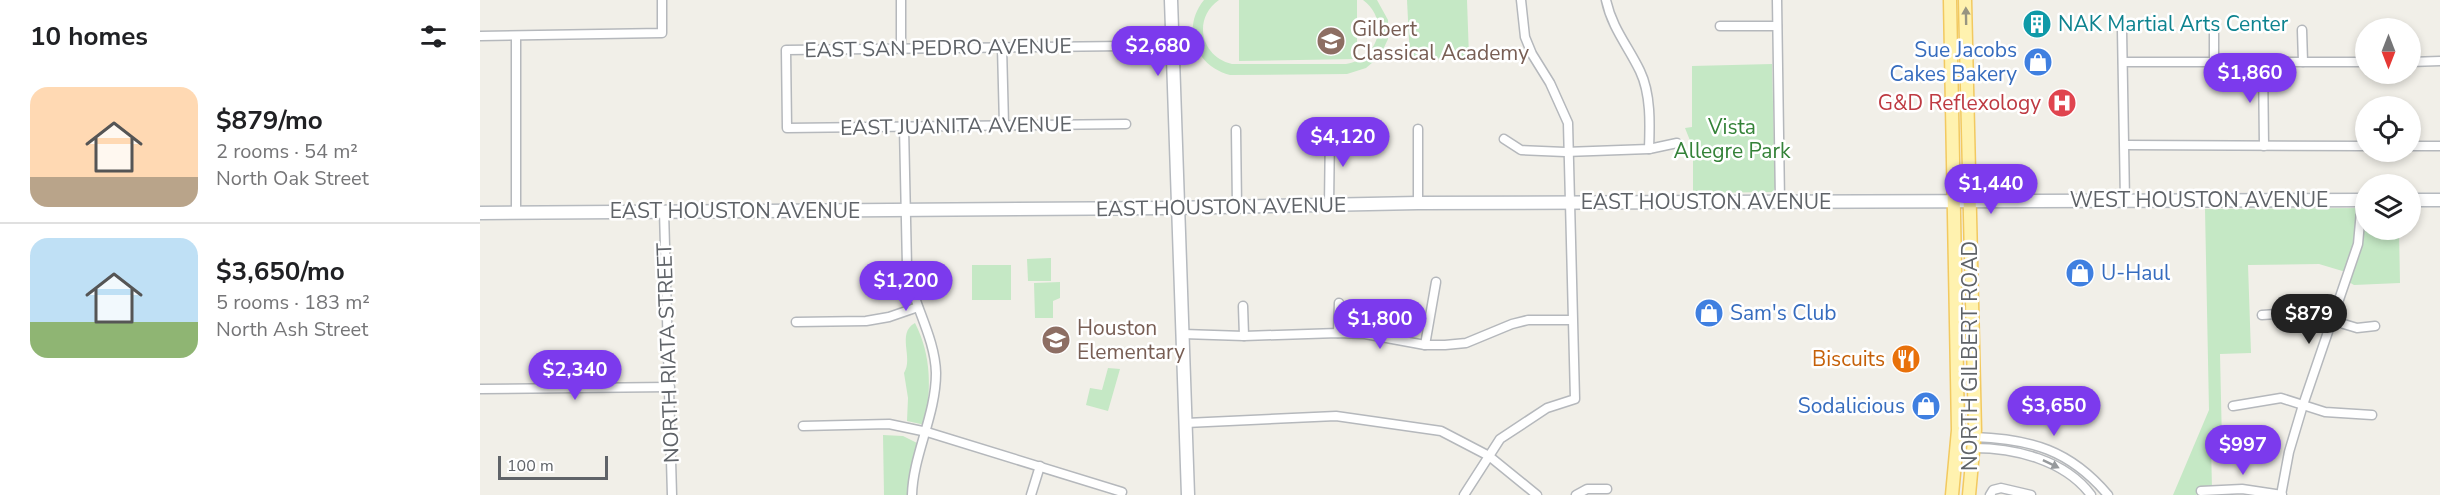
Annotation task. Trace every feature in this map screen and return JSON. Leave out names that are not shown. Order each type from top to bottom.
[{"type":"main road","name":"NORTH GILBERT ROAD","points":[[1950,0],[1974,443],[1969,495]]},
{"type":"main road","name":"NORTH GILBERT ROAD","points":[[1953,495],[1958,438],[1965,0]]},
{"type":"street","points":[[480,36],[662,33],[662,0]]},
{"type":"street","points":[[901,0],[901,49]]},
{"type":"street","points":[[1171,0],[1188,495]]},
{"type":"street","points":[[1464,495],[1500,438],[1547,408],[1575,399],[1568,123],[1525,37],[1521,0]]},
{"type":"street","points":[[1606,0],[1616,31],[1641,73],[1648,106],[1649,149]]},
{"type":"street","points":[[1777,0],[1780,202]]},
{"type":"street","points":[[1720,26],[1777,26]]},
{"type":"street","points":[[2122,30],[2125,201]]},
{"type":"street","points":[[2214,30],[2214,62]]},
{"type":"street","points":[[2302,30],[2303,62]]},
{"type":"street","points":[[516,36],[516,212]]},
{"type":"street","name":"EAST SAN PEDRO AVENUE","points":[[786,128],[786,50],[1126,46]]},
{"type":"street","points":[[1002,47],[1004,125]]},
{"type":"street","points":[[2421,62],[2440,61]]},
{"type":"street","points":[[2123,62],[2355,62]]},
{"type":"street","points":[[2263,62],[2264,146]]},
{"type":"street","name":"EAST JUANITA AVENUE","points":[[786,128],[1126,124]]},
{"type":"street","points":[[904,127],[909,285],[931,346],[936,374],[927,432],[912,485],[912,495]]},
{"type":"street","points":[[1329,206],[1330,129]]},
{"type":"street","points":[[1418,129],[1418,203]]},
{"type":"street","points":[[1236,130],[1237,207]]},
{"type":"street","points":[[1504,139],[1521,150],[1649,149],[1677,143]]},
{"type":"street","points":[[2125,145],[2355,146]]},
{"type":"street","points":[[2421,146],[2440,146]]},
{"type":"street","name":"EAST HOUSTON AVENUE","points":[[480,213],[1961,200]]},
{"type":"street","name":"WEST HOUSTON AVENUE","points":[[1961,200],[2355,200]]},
{"type":"street","points":[[2421,200],[2440,200]]},
{"type":"street","name":"NORTH RIATA STREET","points":[[664,211],[672,495]]},
{"type":"street","points":[[2201,491],[2242,489],[2281,495],[2289,452],[2303,405],[2359,240]]},
{"type":"street","points":[[1425,345],[1436,282]]},
{"type":"street","points":[[1338,333],[1339,303]]},
{"type":"street","points":[[1243,306],[1244,336]]},
{"type":"street","points":[[796,322],[866,321],[889,317],[918,307]]},
{"type":"street","points":[[2262,315],[2304,312],[2357,328],[2375,326]]},
{"type":"street","points":[[1183,334],[1244,336],[1365,334],[1425,345],[1466,343],[1512,324],[1528,320],[1572,320]]},
{"type":"street","points":[[480,389],[670,387]]},
{"type":"street","points":[[2233,406],[2281,398],[2325,412],[2372,415]]},
{"type":"street","points":[[1186,423],[1353,417],[1441,431],[1489,456],[1537,495]]},
{"type":"street","points":[[803,426],[889,424],[927,432],[1122,492]]},
{"type":"street","points":[[1974,443],[2014,440],[2048,448],[2075,463],[2108,495]]},
{"type":"street","points":[[1974,443],[2038,458],[2066,471],[2091,495]]},
{"type":"street","points":[[1032,495],[1040,466]]},
{"type":"street","points":[[1992,493],[2001,488],[2031,495]]},
{"type":"street","points":[[1576,495],[1587,489],[1607,489]]},
{"type":"green space","points":[[1204,0],[1219,0],[1205,17],[1203,27],[1207,46],[1221,60],[1232,64],[1346,64],[1357,61],[1373,47],[1378,28],[1371,8],[1363,0],[1377,0],[1388,20],[1388,39],[1380,56],[1366,68],[1347,74],[1230,75],[1208,63],[1200,55],[1195,45],[1193,22]]},
{"type":"green space","points":[[1239,0],[1357,0],[1357,59],[1239,61]]},
{"type":"green space","points":[[1407,0],[1467,0],[1469,57],[1410,60]]},
{"type":"green space","name":"Vista Allegre Park","points":[[1772,64],[1775,187],[1773,192],[1693,193],[1693,153],[1688,149],[1691,143],[1685,128],[1692,127],[1692,66]]},
{"type":"green space","points":[[2355,208],[2355,240],[2399,240],[2400,283],[2354,285],[2347,281],[2349,273],[2319,264],[2248,265],[2251,353],[2220,354],[2222,443],[2211,444],[2212,490],[2201,491],[2196,495],[2173,495],[2209,410],[2205,209]]},
{"type":"green space","points":[[1051,258],[1051,281],[1028,281],[1027,259]]},
{"type":"green space","points":[[972,265],[1011,265],[1011,300],[972,300]]},
{"type":"green space","points":[[1060,282],[1060,298],[1053,301],[1053,318],[1035,318],[1034,283]]},
{"type":"green space","points":[[915,323],[925,348],[929,373],[925,425],[907,421],[908,398],[904,373],[907,367],[906,339],[909,327]]},
{"type":"green space","points":[[1108,368],[1120,369],[1108,411],[1086,405],[1090,388],[1102,390]]},
{"type":"green space","points":[[883,435],[903,436],[917,443],[907,495],[884,495]]},
{"type":"place","name":"NAK Martial Arts Center","points":[[2037,24]]},
{"type":"place","name":"Gilbert Classical Academy","points":[[1331,41]]},
{"type":"place","name":"Sue Jacobs Cakes Bakery","points":[[2038,62]]},
{"type":"place","name":"G&D Reflexology","points":[[2062,103]]},
{"type":"place","name":"U-Haul","points":[[2080,273]]},
{"type":"place","name":"Sam's Club","points":[[1709,313]]},
{"type":"place","name":"Houston Elementary","points":[[1056,340]]},
{"type":"place","name":"Biscuits","points":[[1906,359]]},
{"type":"place","name":"Sodalicious","points":[[1926,406]]}]
